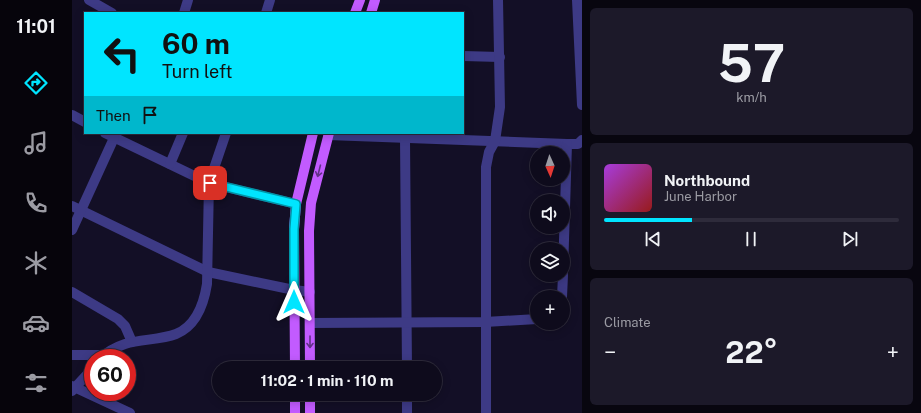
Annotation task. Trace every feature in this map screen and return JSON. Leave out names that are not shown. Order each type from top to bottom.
[{"type":"main road","points":[[356,12],[360,0]]},
{"type":"main road","points":[[371,12],[375,0]]},
{"type":"main road","points":[[295,361],[294,290],[296,204],[313,134]]},
{"type":"main road","points":[[310,361],[309,231],[311,203],[329,134]]},
{"type":"main road","points":[[295,401],[295,413]]},
{"type":"main road","points":[[310,401],[310,413]]},
{"type":"street","points":[[89,0],[102,4],[111,12]]},
{"type":"street","points":[[184,12],[188,0]]},
{"type":"street","points":[[266,12],[270,0]]},
{"type":"street","points":[[486,413],[486,167],[489,152],[496,141],[500,107],[498,0]]},
{"type":"street","points":[[577,0],[582,105]]},
{"type":"street","points":[[464,56],[500,57]]},
{"type":"street","points":[[72,115],[84,121]]},
{"type":"street","points":[[170,164],[183,134]]},
{"type":"street","points":[[114,349],[132,342],[177,334],[193,321],[204,299],[208,272],[210,183],[226,134]]},
{"type":"street","points":[[329,134],[405,140],[496,141],[567,144],[578,144],[582,140]]},
{"type":"street","points":[[72,230],[76,208],[109,135],[210,183],[296,204]]},
{"type":"street","points":[[405,140],[407,361]]},
{"type":"street","points":[[564,242],[567,144]]},
{"type":"street","points":[[76,208],[208,272],[310,292]]},
{"type":"street","points":[[72,292],[118,319],[125,326],[132,342]]},
{"type":"street","points":[[310,323],[406,321],[485,322],[530,319]]},
{"type":"street","points":[[72,356],[84,356]]},
{"type":"street","points":[[84,377],[73,388],[130,413]]},
{"type":"street","points":[[407,401],[407,413]]},
{"type":"route","points":[[210,183],[296,204],[294,229],[294,302]]}]
